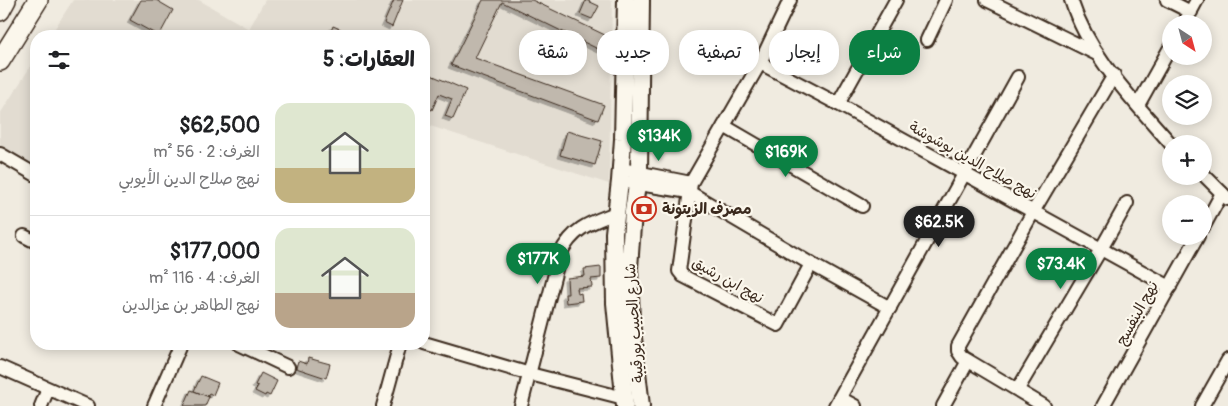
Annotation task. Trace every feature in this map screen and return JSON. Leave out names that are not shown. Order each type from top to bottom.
[{"type":"highway","points":[[0,11],[6,0]]},
{"type":"highway","points":[[0,61],[38,0]]},
{"type":"main road","points":[[624,402],[615,303],[614,233],[621,175],[626,0]]},
{"type":"main road","name":"شارع الحبيب بورقيبة","points":[[641,0],[638,178],[629,268],[631,322],[641,406]]},
{"type":"street","points":[[838,104],[896,0]]},
{"type":"street","points":[[927,40],[946,0]]},
{"type":"street","points":[[987,0],[1097,54]]},
{"type":"street","points":[[1071,0],[1076,17],[1097,54],[1163,135]]},
{"type":"street","points":[[1167,0],[1191,12]]},
{"type":"street","points":[[1189,15],[1197,0]]},
{"type":"street","points":[[690,188],[760,63],[787,1]]},
{"type":"street","points":[[1138,105],[1162,62]]},
{"type":"street","name":"نهج صلاح الدين بوشوشة","points":[[760,63],[1170,287]]},
{"type":"street","points":[[1040,405],[1018,389],[968,361],[959,354],[958,346],[1033,212],[1114,75]]},
{"type":"street","points":[[854,406],[837,402],[1018,77]]},
{"type":"street","points":[[724,126],[862,206]]},
{"type":"street","points":[[0,154],[30,172]]},
{"type":"street","points":[[621,175],[690,188],[811,264],[890,308]]},
{"type":"street","points":[[1212,184],[1225,196],[1212,215]]},
{"type":"street","name":"نهج ابن رشيق","points":[[690,188],[679,272],[683,276],[778,325],[811,264]]},
{"type":"street","points":[[1018,389],[1102,250],[1126,203]]},
{"type":"street","points":[[521,406],[560,254],[578,230],[589,223],[616,213]]},
{"type":"street","points":[[24,236],[30,239]]},
{"type":"street","name":"نهج البنفسج","points":[[1103,406],[1193,245]]},
{"type":"street","points":[[430,345],[624,402]]},
{"type":"street","points":[[154,406],[179,350]]},
{"type":"street","points":[[252,350],[288,367]]},
{"type":"street","points":[[383,406],[398,350]]},
{"type":"street","points":[[1202,406],[1228,360]]},
{"type":"street","points":[[943,406],[968,361]]},
{"type":"street","points":[[0,367],[88,406]]},
{"type":"street","points":[[41,406],[48,389]]},
{"type":"shaded area","points":[[73,0],[199,0],[249,29],[265,0],[612,0],[612,30],[597,30],[597,75],[611,75],[609,184],[430,126],[430,30],[54,30]]},
{"type":"shaded area","points":[[30,67],[30,167],[0,149],[0,114]]},
{"type":"building","points":[[141,0],[156,0],[173,10],[162,30],[148,30],[130,20]]},
{"type":"building","points":[[394,0],[403,0],[392,27],[384,23]]},
{"type":"building","points":[[483,0],[532,0],[597,31],[597,49],[587,44],[587,30],[559,30],[502,2],[475,58],[604,105],[598,120],[451,65]]},
{"type":"building","points":[[586,0],[599,6],[592,19],[580,14]]},
{"type":"building","points":[[333,26],[343,30],[331,30]]},
{"type":"building","points":[[430,75],[466,90],[453,119],[445,116],[452,99],[439,94],[432,110],[430,109]]},
{"type":"building","points":[[567,131],[602,141],[595,165],[560,155]]},
{"type":"building","points":[[601,267],[601,278],[591,279],[592,287],[577,288],[578,294],[581,293],[582,301],[566,303],[565,294],[568,294],[567,278],[585,276],[584,269]]},
{"type":"building","points":[[308,358],[330,364],[326,378],[296,368],[298,361],[307,364]]},
{"type":"building","points":[[261,373],[277,381],[270,396],[266,394],[265,396],[255,391],[258,386],[255,385]]},
{"type":"building","points":[[201,376],[218,383],[213,395],[209,393],[207,396],[194,391]]},
{"type":"building","points":[[191,390],[209,397],[205,406],[184,406]]},
{"type":"place","name":"مصرف الزيتونة","points":[[644,209]]}]
